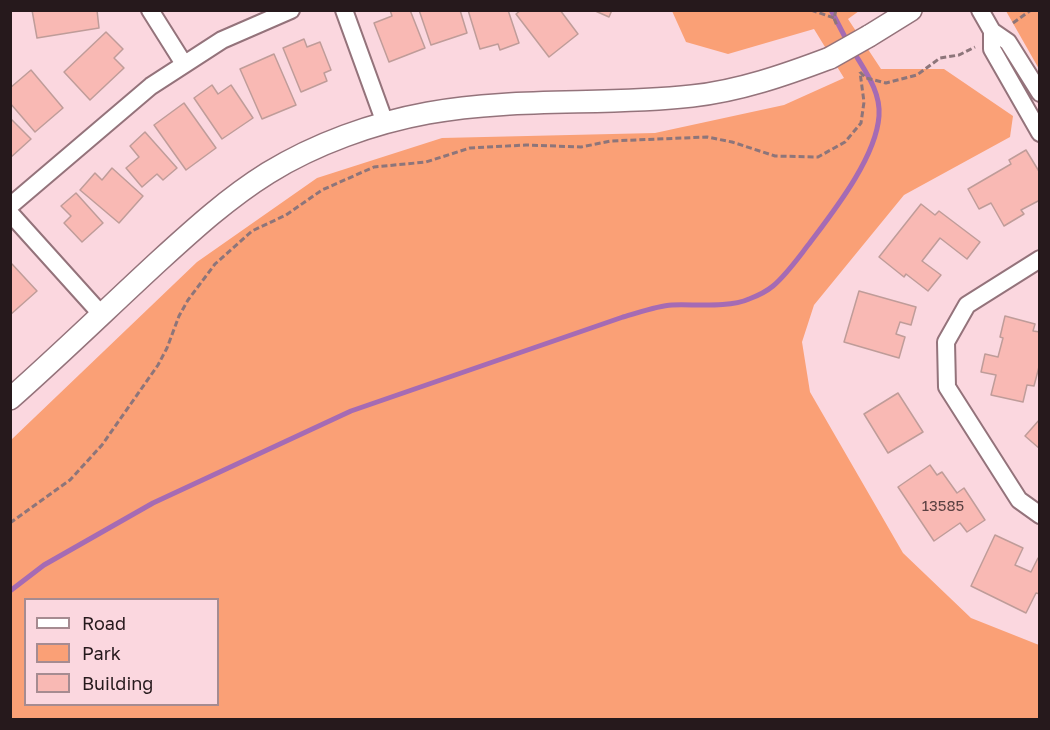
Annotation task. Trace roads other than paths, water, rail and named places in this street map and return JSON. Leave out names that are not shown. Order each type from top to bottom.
[{"type":"street","points":[[150,10],[184,64]]},
{"type":"street","points":[[10,206],[151,86],[222,40],[291,10]]},
{"type":"street","points":[[344,10],[385,123]]},
{"type":"street","points":[[10,399],[213,211],[269,172],[307,152],[385,123],[427,113],[466,108],[693,96],[763,81],[830,58],[911,10]]},
{"type":"street","points":[[980,10],[992,31],[1008,42],[1038,91],[1019,98]]},
{"type":"street","points":[[992,31],[992,49],[1040,133]]},
{"type":"street","points":[[10,213],[101,314]]},
{"type":"street","points":[[1040,259],[967,305],[946,342],[947,387],[1019,500],[1040,515]]},
{"type":"waterway","points":[[831,10],[847,41]]},
{"type":"waterway","points":[[10,591],[44,565],[153,503],[351,411],[647,310],[672,305],[732,304],[768,290],[792,266],[841,201],[862,167],[876,132],[879,116],[877,98],[871,81],[852,49]]}]
